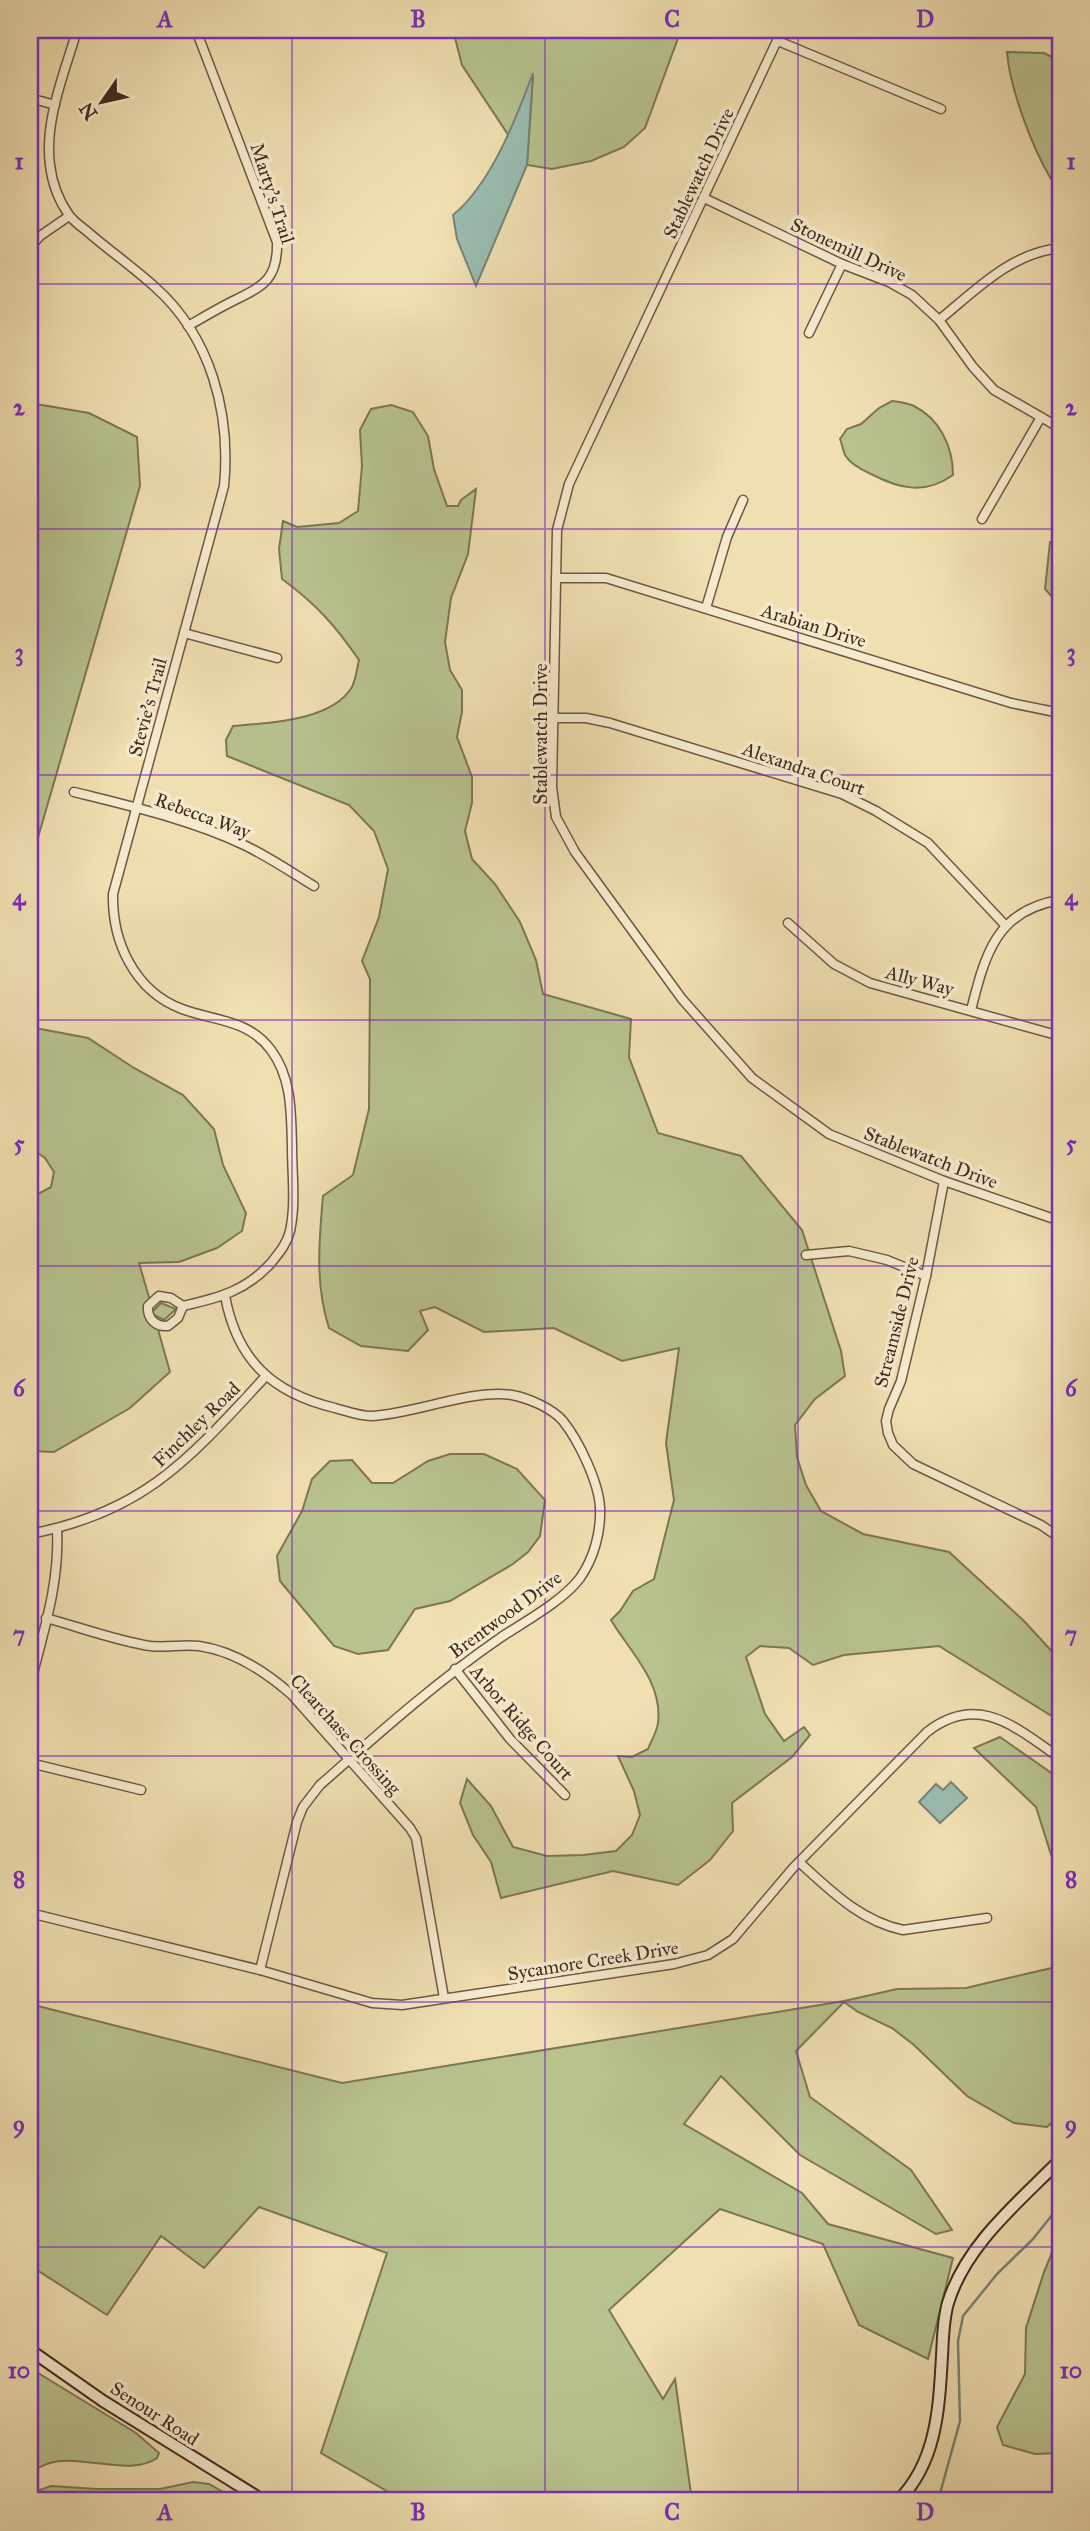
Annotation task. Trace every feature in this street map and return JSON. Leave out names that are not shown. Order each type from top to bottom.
[{"type":"main road","points":[[898,2501],[915,2482],[931,2446],[937,2421],[943,2330],[955,2284],[968,2260],[987,2236],[1060,2160]]},
{"type":"main road","name":"Senour Road","points":[[30,2350],[103,2401],[264,2501]]},
{"type":"street","name":"Stevie’s Trail","points":[[77,30],[50,132],[50,164],[54,183],[69,216],[155,287],[180,312],[202,349],[220,401],[226,460],[224,486],[113,894],[114,926],[127,961],[145,984],[181,1009],[232,1021],[252,1032],[276,1058],[286,1080],[291,1104],[292,1208],[290,1232],[281,1251],[259,1277],[225,1296],[183,1306],[171,1298],[159,1296],[148,1306],[147,1312],[152,1321],[168,1326],[178,1318],[183,1306]]},
{"type":"street","name":"Marty’s Trail","points":[[188,326],[258,289],[271,276],[277,257],[276,242],[196,30]]},
{"type":"street","name":"Stablewatch Drive","points":[[782,30],[569,484],[557,530],[552,787],[556,817],[576,852],[682,999],[752,1078],[829,1134],[944,1181],[1060,1221]]},
{"type":"street","points":[[778,41],[941,109]]},
{"type":"street","points":[[30,98],[55,105]]},
{"type":"street","name":"Stonemill Drive","points":[[704,198],[912,295],[939,320],[973,367],[994,390],[1060,428]]},
{"type":"street","points":[[30,247],[40,236],[69,216]]},
{"type":"street","points":[[939,320],[1015,262],[1033,253],[1060,248]]},
{"type":"street","points":[[809,333],[842,264]]},
{"type":"street","points":[[982,519],[1041,417]]},
{"type":"street","points":[[706,608],[727,537],[743,500]]},
{"type":"street","name":"Arabian Drive","points":[[556,578],[607,578],[1012,703],[1060,713]]},
{"type":"street","points":[[184,633],[277,658]]},
{"type":"street","name":"Alexandra Court","points":[[554,718],[586,718],[610,723],[842,794],[876,811],[928,844],[1005,925]]},
{"type":"street","name":"Rebecca Way","points":[[74,792],[136,808],[242,844],[274,860],[314,886]]},
{"type":"street","points":[[971,1010],[982,966],[1005,925],[1027,910],[1046,902],[1060,900]]},
{"type":"street","name":"Ally Way","points":[[788,923],[816,950],[855,976],[1060,1036]]},
{"type":"street","name":"Streamside Drive","points":[[944,1181],[926,1276],[901,1381],[887,1415],[890,1440],[897,1451],[913,1464],[1041,1525],[1060,1538]]},
{"type":"street","points":[[806,1255],[849,1251],[887,1261],[926,1276]]},
{"type":"street","name":"Brentwood Drive","points":[[225,1296],[230,1320],[246,1354],[265,1377],[304,1400],[369,1416],[475,1397],[511,1395],[540,1405],[561,1420],[576,1442],[593,1478],[600,1506],[595,1548],[579,1579],[556,1600],[455,1670],[320,1785],[303,1807],[260,1970]]},
{"type":"street","name":"Finchley Road","points":[[30,1534],[57,1529],[121,1505],[173,1472],[265,1377]]},
{"type":"street","points":[[30,1685],[58,1569],[57,1529]]},
{"type":"street","name":"Clearchase Crossing","points":[[46,1618],[149,1646],[196,1646],[236,1657],[272,1677],[292,1695],[416,1838],[444,1998]]},
{"type":"street","name":"Arbor Ridge Court","points":[[455,1670],[510,1739],[565,1795]]},
{"type":"street","name":"Sycamore Creek Drive","points":[[30,1913],[260,1970],[372,2003],[402,2005],[674,1964],[708,1955],[733,1938],[799,1862],[927,1732],[951,1717],[985,1714],[1008,1723],[1060,1758]]},
{"type":"street","points":[[30,1763],[141,1790]]},
{"type":"street","points":[[799,1862],[837,1897],[875,1922],[891,1927],[903,1930],[987,1918]]},
{"type":"green space","points":[[453,30],[681,30],[645,128],[624,147],[591,161],[552,169],[527,165],[533,77],[509,136],[462,65]]},
{"type":"green space","points":[[1007,52],[1044,53],[1060,61],[1060,179],[1051,179],[1030,135],[1012,83]]},
{"type":"green space","points":[[892,401],[914,406],[938,426],[948,444],[953,475],[932,485],[912,488],[864,471],[847,458],[840,439],[847,429],[861,424],[879,408]]},
{"type":"green space","points":[[30,403],[89,413],[137,437],[140,486],[30,865]]},
{"type":"green space","points":[[391,405],[413,412],[428,436],[434,469],[447,506],[458,506],[461,500],[476,489],[468,554],[451,598],[445,642],[450,670],[462,690],[462,712],[457,737],[472,777],[472,803],[465,831],[472,859],[495,884],[520,922],[536,960],[543,994],[631,1019],[629,1057],[658,1133],[741,1156],[802,1230],[841,1351],[845,1376],[815,1399],[795,1425],[797,1457],[806,1485],[821,1511],[863,1534],[949,1552],[1024,1621],[1058,1658],[1060,1664],[1060,1713],[1050,1715],[939,1646],[844,1655],[813,1665],[789,1648],[760,1646],[746,1657],[765,1714],[784,1741],[804,1727],[810,1735],[792,1757],[732,1803],[733,1831],[710,1860],[678,1885],[613,1871],[501,1898],[491,1862],[473,1835],[460,1803],[467,1779],[491,1806],[513,1847],[547,1856],[616,1851],[632,1835],[640,1815],[634,1791],[618,1756],[632,1757],[648,1749],[657,1726],[658,1708],[644,1668],[611,1620],[633,1591],[654,1579],[674,1500],[666,1443],[679,1348],[622,1361],[554,1328],[484,1332],[435,1307],[420,1311],[428,1330],[408,1351],[361,1346],[329,1328],[325,1312],[319,1263],[323,1196],[353,1175],[369,1109],[370,979],[362,961],[379,917],[388,869],[374,831],[349,805],[227,756],[226,740],[233,726],[281,721],[315,713],[343,698],[352,687],[359,660],[324,616],[282,579],[279,549],[283,521],[297,527],[339,523],[358,511],[362,466],[360,430],[371,409]]},
{"type":"green space","points":[[1050,542],[1060,543],[1060,606],[1045,589]]},
{"type":"green space","points":[[30,1027],[88,1038],[183,1095],[214,1129],[223,1165],[246,1213],[242,1231],[217,1248],[179,1262],[139,1263],[153,1311],[161,1303],[176,1309],[164,1320],[154,1315],[170,1372],[130,1408],[54,1452],[30,1451],[30,1193],[40,1193],[51,1187],[54,1172],[45,1158],[30,1148]]},
{"type":"green space","points":[[450,1454],[484,1454],[517,1469],[545,1500],[540,1536],[528,1552],[513,1564],[450,1601],[415,1609],[388,1650],[358,1654],[334,1646],[280,1581],[277,1556],[302,1511],[312,1479],[330,1461],[352,1460],[372,1483],[393,1483],[428,1461]]},
{"type":"green space","points":[[1000,1737],[1060,1779],[1060,1883],[1036,1807],[974,1748]]},
{"type":"green space","points":[[1060,1966],[1060,2115],[1047,2127],[1014,2123],[967,2096],[914,2045],[892,2028],[858,2012],[844,2002],[796,2051],[810,2097],[911,2170],[952,2230],[936,2234],[800,2155],[721,2076],[684,2124],[802,2193],[828,2224],[953,2258],[928,2359],[859,2325],[823,2244],[720,2209],[609,2310],[663,2399],[675,2379],[692,2501],[404,2501],[321,2453],[387,2253],[259,2207],[204,2268],[161,2236],[107,2315],[37,2270],[30,2261],[30,2004],[342,2083],[844,2001],[897,1989],[966,1988]]},
{"type":"green space","points":[[1060,2233],[1060,2453],[1035,2454],[1003,2445],[997,2427],[1025,2374],[1026,2328]]},
{"type":"green space","points":[[30,2368],[136,2433],[159,2453],[157,2458],[134,2466],[63,2461],[47,2464],[30,2472]]},
{"type":"green space","points":[[193,2482],[209,2484],[239,2501],[30,2501],[34,2492],[51,2486],[160,2489]]},
{"type":"water","points":[[533,73],[527,165],[476,286],[457,239],[453,215],[467,202],[491,169]]},
{"type":"water","points":[[951,1782],[967,1798],[940,1823],[919,1802],[936,1784],[943,1790]]},
{"type":"waterway","points":[[938,2501],[960,2421],[958,2341],[963,2316],[1060,2205]]}]
